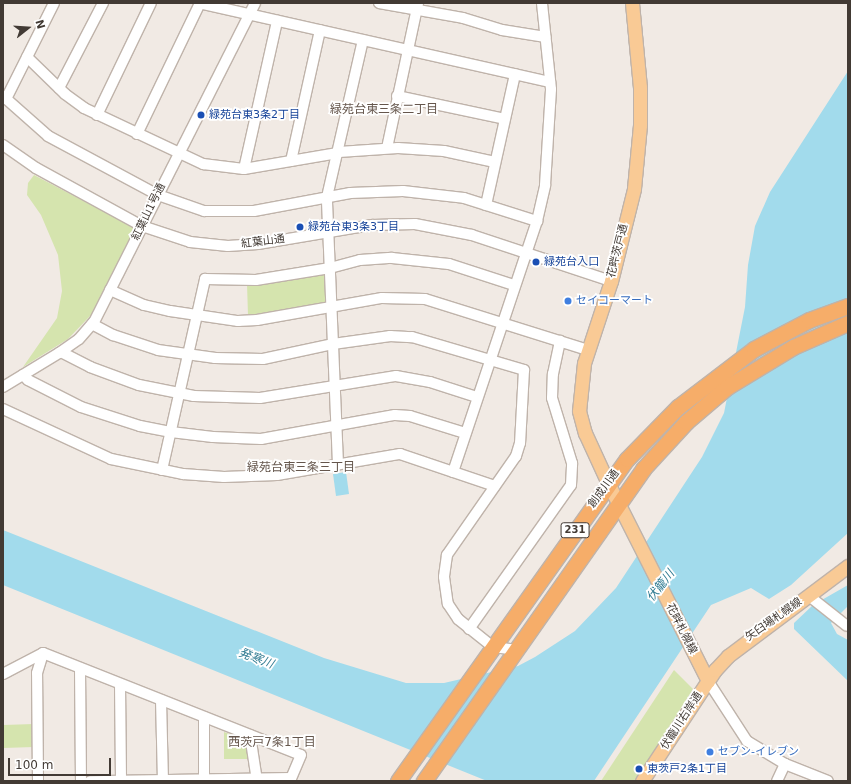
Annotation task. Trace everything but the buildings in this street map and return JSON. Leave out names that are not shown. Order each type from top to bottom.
[{"type":"highway","name":"創成川通","points":[[398,781],[627,459],[678,407],[754,349],[809,320],[848,306]]},
{"type":"highway","name":"創成川通","points":[[426,779],[643,469],[686,422],[727,386],[792,347],[848,323]]},
{"type":"main road","name":"花畔茨戸通","points":[[632,3],[639,67],[640,124],[634,189],[611,282],[588,350],[580,387],[579,411],[585,433],[608,484],[633,533]]},
{"type":"main road","name":"花畔札幌線","points":[[633,533],[708,681]]},
{"type":"main road","name":"矢臼場札幌線","points":[[708,681],[741,644],[812,598],[848,566]]},
{"type":"main road","name":"伏籠川右岸通","points":[[642,781],[708,681]]},
{"type":"street","points":[[54,3],[27,57],[4,97],[48,136],[158,194],[184,206],[227,213],[254,212],[327,197],[376,191],[403,191],[464,198],[537,221]]},
{"type":"street","points":[[59,88],[103,3]]},
{"type":"street","points":[[97,114],[151,3]]},
{"type":"street","points":[[137,134],[199,3],[550,82]]},
{"type":"street","name":"紅葉山1号通","points":[[3,387],[61,352],[79,339],[92,324],[255,3]]},
{"type":"street","points":[[379,3],[418,6],[545,38]]},
{"type":"street","points":[[453,472],[489,359],[537,221],[549,152],[550,82],[542,3]]},
{"type":"street","points":[[387,148],[407,50],[418,6]]},
{"type":"street","points":[[244,169],[277,21]]},
{"type":"street","points":[[292,161],[320,30]]},
{"type":"street","points":[[338,464],[327,197],[363,40]]},
{"type":"street","points":[[27,57],[59,88],[84,108],[178,154],[202,164],[244,169],[338,153],[387,148],[444,151],[495,162]]},
{"type":"street","points":[[486,205],[515,74]]},
{"type":"street","points":[[398,96],[505,119]]},
{"type":"street","name":"紅葉山通","points":[[3,145],[36,168],[142,226],[190,242],[228,246],[372,226],[415,224],[472,235],[611,282]]},
{"type":"street","points":[[162,470],[205,279],[256,280],[330,268],[360,260],[418,260],[449,264],[514,285]]},
{"type":"street","points":[[110,290],[144,305],[197,317],[257,320],[332,305],[400,296],[425,299],[588,350]]},
{"type":"street","points":[[92,324],[134,343],[215,358],[264,359],[333,344],[390,336],[412,337],[524,370],[520,443],[516,456],[447,556],[444,577],[448,604],[468,629],[493,647],[515,651]]},
{"type":"street","points":[[468,629],[571,485],[572,463],[552,398],[553,374],[560,341]]},
{"type":"street","points":[[61,352],[117,377],[178,394],[215,398],[260,398],[334,384],[396,376],[415,377],[477,397]]},
{"type":"street","points":[[23,375],[28,380],[82,407],[140,426],[171,432],[213,437],[261,438],[380,417],[410,416],[465,433]]},
{"type":"street","points":[[3,409],[111,458],[162,470],[224,476],[277,475],[400,454],[495,486]]},
{"type":"street","points":[[812,598],[844,624]]},
{"type":"street","points":[[38,781],[37,673],[43,653]]},
{"type":"street","points":[[3,674],[43,653],[301,755],[291,778],[257,780],[204,779],[90,781]]},
{"type":"street","points":[[80,668],[81,781]]},
{"type":"street","points":[[708,681],[747,742],[785,764],[828,781]]},
{"type":"street","points":[[120,684],[121,780]]},
{"type":"street","points":[[161,700],[163,780]]},
{"type":"street","points":[[204,716],[204,779]]},
{"type":"street","points":[[250,735],[257,780]]},
{"type":"street","points":[[777,781],[785,764]]},
{"type":"green space","points":[[34,175],[135,228],[91,315],[68,339],[23,367],[57,318],[62,291],[58,255],[41,215],[27,195],[28,183]]},
{"type":"green space","points":[[323,273],[326,277],[327,300],[325,304],[248,315],[247,284]]},
{"type":"green space","points":[[674,670],[693,689],[635,781],[601,781]]},
{"type":"green space","points":[[34,724],[34,747],[3,748],[3,725]]},
{"type":"green space","points":[[224,732],[242,739],[246,743],[248,759],[224,759]]},
{"type":"water","points":[[848,71],[848,533],[791,585],[769,599],[751,588],[711,605],[594,781],[487,781],[3,585],[3,530],[324,658],[406,683],[444,683],[518,666],[535,657],[575,631],[616,588],[702,457],[724,413],[745,307],[748,265],[755,226],[770,192]]},
{"type":"water","points":[[346,472],[349,494],[336,496],[333,474]]},
{"type":"water","points":[[848,585],[848,606],[831,623],[837,634],[848,640],[848,681],[794,629],[794,623],[813,605]]},
{"type":"place","name":"緑苑台東3条2丁目","points":[[201,115]]},
{"type":"place","name":"緑苑台東3条3丁目","points":[[300,227]]},
{"type":"place","name":"緑苑台入口","points":[[536,262]]},
{"type":"place","name":"セイコーマート","points":[[568,301]]},
{"type":"place","name":"セブン-イレブン","points":[[710,752]]},
{"type":"place","name":"東茨戸2条1丁目","points":[[639,769]]},
{"type":"district","name":"緑苑台東三条二丁目","points":[[384,110]]},
{"type":"district","name":"緑苑台東三条三丁目","points":[[301,468]]},
{"type":"district","name":"西茨戸7条1丁目","points":[[272,743]]},
{"type":"water label","name":"伏籠川","points":[[661,586]]},
{"type":"water label","name":"発寒川","points":[[256,659]]}]
